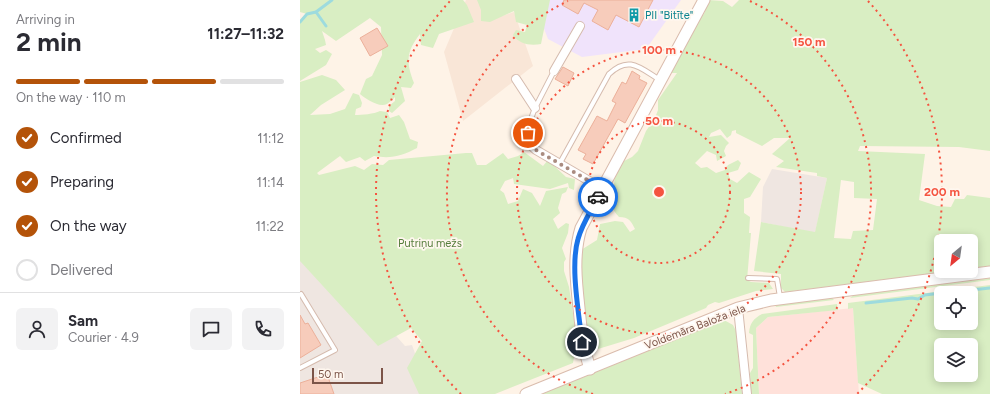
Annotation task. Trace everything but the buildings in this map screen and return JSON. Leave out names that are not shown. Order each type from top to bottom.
[{"type":"main road","points":[[590,369],[584,352],[581,335],[575,267],[577,240],[704,0]]},
{"type":"main road","name":"Voldemāra Baloža iela","points":[[526,394],[738,308],[771,300],[990,272]]},
{"type":"street","points":[[554,71],[580,26]]},
{"type":"street","points":[[516,79],[535,108]]},
{"type":"street","points":[[527,142],[536,150],[603,189]]},
{"type":"street","points":[[738,308],[747,394]]},
{"type":"lane","points":[[560,163],[609,74],[617,67],[625,64],[631,64],[661,81]]},
{"type":"lane","points":[[527,142],[529,124],[535,108],[554,71]]},
{"type":"lane","points":[[748,278],[777,279],[780,300]]},
{"type":"lane","points":[[300,368],[335,350],[301,294]]},
{"type":"shaded area","points":[[466,0],[478,0],[502,16],[514,12],[533,66],[463,121],[444,52]]},
{"type":"shaded area","points":[[542,0],[681,0],[646,49],[582,57],[548,39],[540,18]]},
{"type":"shaded area","points":[[772,169],[827,178],[815,233],[761,222],[763,187]]},
{"type":"shaded area","points":[[300,227],[405,346],[412,345],[418,362],[443,394],[300,394]]},
{"type":"shaded area","points":[[853,308],[859,394],[759,394],[756,328],[768,317]]},
{"type":"green space","points":[[300,0],[463,0],[467,5],[474,22],[439,34],[433,48],[421,45],[420,34],[412,46],[409,57],[410,69],[414,83],[411,88],[401,87],[405,101],[392,113],[389,111],[389,106],[395,101],[395,97],[387,104],[380,105],[360,94],[366,79],[372,76],[382,55],[381,27],[370,18],[336,41],[322,31],[326,45],[315,49],[320,53],[326,50],[332,54],[326,65],[300,81],[300,22],[307,14],[300,12]]},
{"type":"green space","points":[[477,0],[550,0],[541,44],[525,44],[515,38],[513,35],[516,30],[525,32],[527,25],[516,22],[514,11],[490,22],[481,21],[481,10]]},
{"type":"green space","points":[[708,0],[723,1],[732,7],[739,0],[990,0],[990,151],[959,147],[860,146],[858,151],[925,154],[919,200],[937,206],[951,207],[955,199],[964,199],[967,195],[990,198],[990,266],[978,267],[978,234],[934,234],[934,273],[785,292],[781,288],[781,274],[754,271],[761,222],[815,232],[827,178],[817,176],[817,173],[776,167],[784,161],[772,154],[790,138],[774,138],[762,146],[736,133],[736,130],[732,131],[731,135],[727,138],[720,129],[711,133],[709,137],[721,135],[729,143],[724,151],[726,156],[717,161],[716,155],[707,151],[695,163],[701,168],[707,167],[716,173],[725,170],[728,165],[738,160],[741,163],[738,170],[728,173],[730,179],[737,183],[749,172],[761,179],[750,197],[744,199],[744,213],[750,217],[749,233],[751,233],[747,280],[751,282],[769,283],[773,289],[756,291],[719,303],[715,302],[708,305],[706,308],[634,338],[598,349],[594,345],[590,346],[583,311],[581,287],[581,250],[597,240],[600,224],[615,221],[623,222],[630,232],[635,229],[629,220],[619,217],[615,212],[609,193],[614,185],[615,174],[624,161],[632,157],[638,151],[646,131],[655,118],[658,110],[658,100],[677,73],[669,73],[698,18],[704,14]],"holes":[[[841,180],[854,182],[854,198],[877,199],[873,230],[853,231],[851,239],[834,238]]]},
{"type":"green space","name":"Putriņu mežs","points":[[322,75],[336,80],[345,90],[321,105],[310,115],[330,114],[345,109],[353,93],[359,95],[362,103],[361,107],[356,109],[355,115],[371,114],[380,111],[387,112],[390,118],[399,115],[404,122],[410,139],[418,142],[417,148],[396,156],[374,156],[365,161],[360,157],[346,162],[340,156],[317,173],[319,175],[355,166],[364,170],[372,164],[383,165],[389,160],[466,153],[472,153],[477,165],[486,165],[503,153],[508,159],[518,156],[524,152],[543,166],[548,160],[566,177],[575,179],[574,190],[569,188],[568,183],[550,189],[514,184],[513,178],[505,181],[500,190],[504,193],[508,204],[518,201],[523,189],[532,193],[540,206],[546,191],[568,187],[566,192],[562,194],[558,208],[560,213],[553,219],[558,229],[566,223],[569,224],[568,233],[562,248],[566,259],[564,262],[564,271],[569,287],[577,340],[573,363],[495,394],[419,394],[407,368],[422,341],[411,328],[378,346],[300,261],[300,82]]},
{"type":"green space","points":[[990,278],[990,280],[850,298],[854,295]]},
{"type":"green space","points":[[990,285],[990,394],[882,394],[858,383],[853,308],[848,309],[848,303],[934,292],[934,330],[978,330],[978,287]]},
{"type":"green space","points":[[832,298],[834,300],[776,307],[775,305]]},
{"type":"green space","points":[[837,304],[838,310],[768,317],[756,328],[759,394],[751,394],[750,373],[753,368],[753,335],[749,333],[751,324],[754,320],[762,314]]},
{"type":"green space","points":[[724,320],[733,325],[736,331],[742,394],[542,394]]},
{"type":"waterway","points":[[300,22],[307,14],[316,12],[332,0]]},
{"type":"waterway","points":[[316,12],[326,26]]},
{"type":"waterway","points":[[978,289],[990,288]]},
{"type":"waterway","points":[[866,303],[912,298],[918,299],[925,295],[934,294]]},
{"type":"way so far","points":[[528,133],[527,142],[536,150],[603,189],[598,197]]},
{"type":"place","name":"PII \"Bitīte\"","points":[[634,15]]},
{"type":"route","points":[[582,342],[575,267],[576,249],[577,240],[582,228],[598,197]]}]
